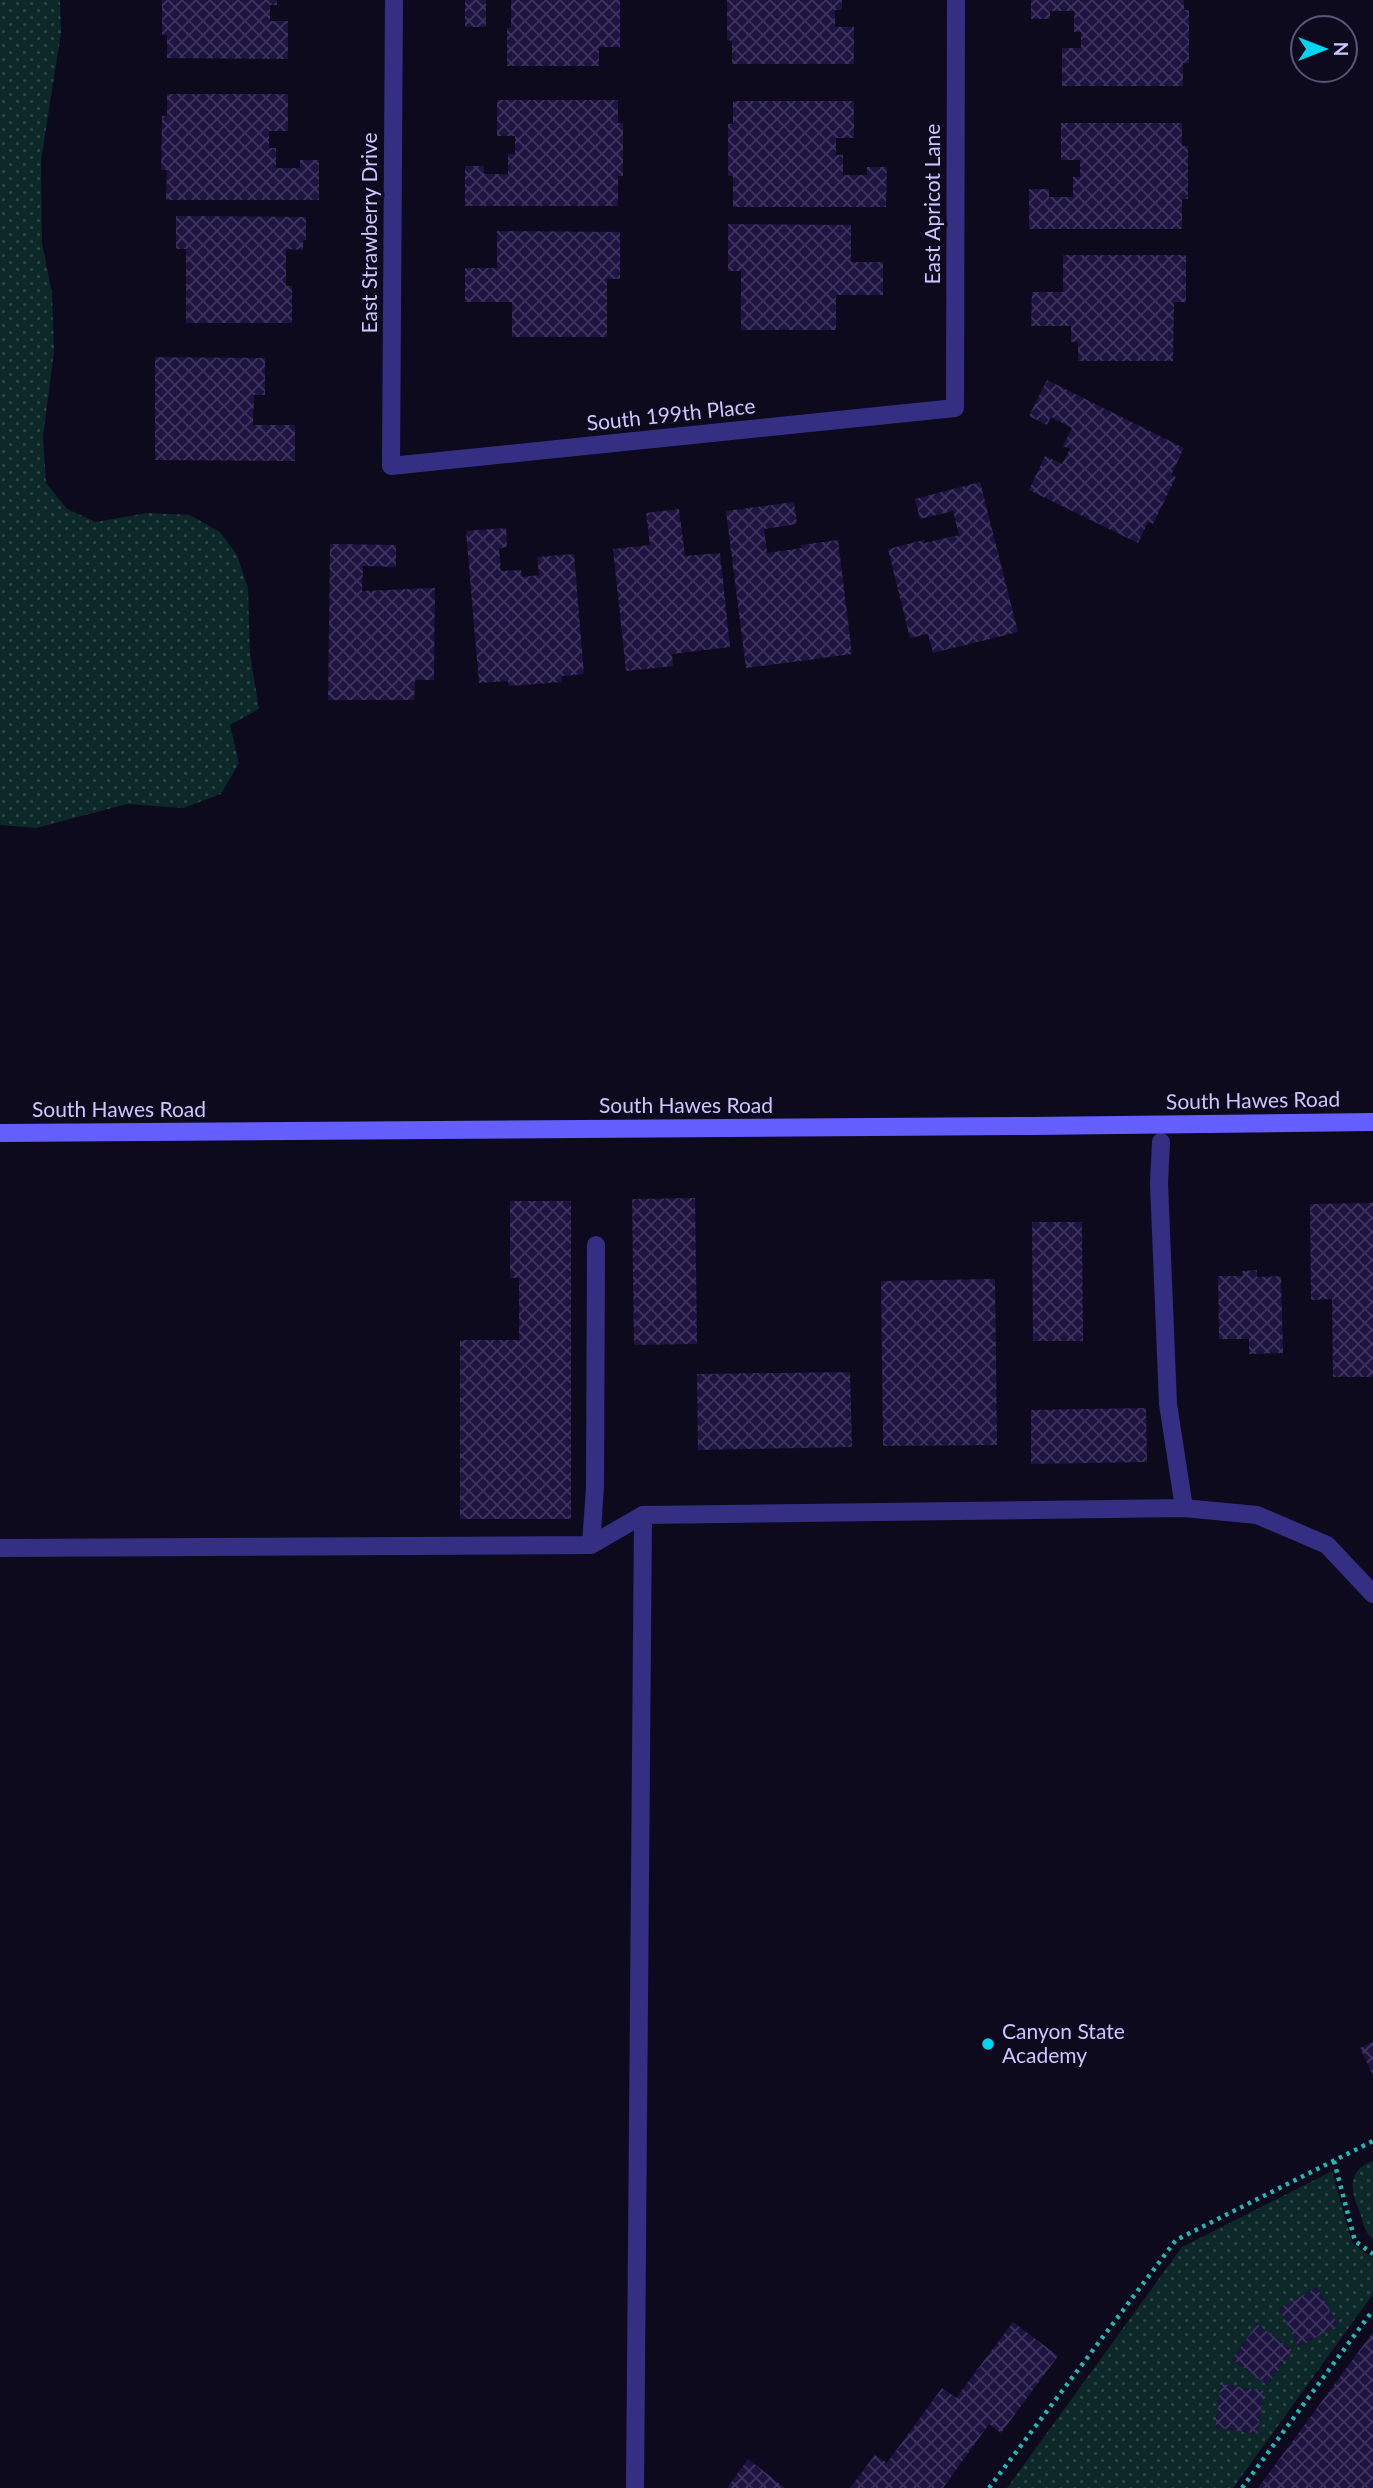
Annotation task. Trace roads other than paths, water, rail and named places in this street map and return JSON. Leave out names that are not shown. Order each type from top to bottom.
[{"type":"main road","name":"South Hawes Road","points":[[0,1133],[1373,1122]]},
{"type":"street","name":"East Strawberry Drive","points":[[391,466],[394,0]]},
{"type":"street","name":"East Apricot Lane","points":[[955,408],[956,0]]},
{"type":"street","name":"South 199th Place","points":[[391,466],[955,408]]},
{"type":"street","points":[[1161,1142],[1159,1183],[1168,1404],[1184,1508]]},
{"type":"street","points":[[591,1545],[596,1245]]},
{"type":"street","points":[[0,1548],[591,1545],[643,1515],[1184,1508],[1257,1516],[1327,1545],[1373,1594]]},
{"type":"street","points":[[635,2488],[643,1515]]},
{"type":"place","name":"Canyon State Academy","points":[[988,2044]]}]
